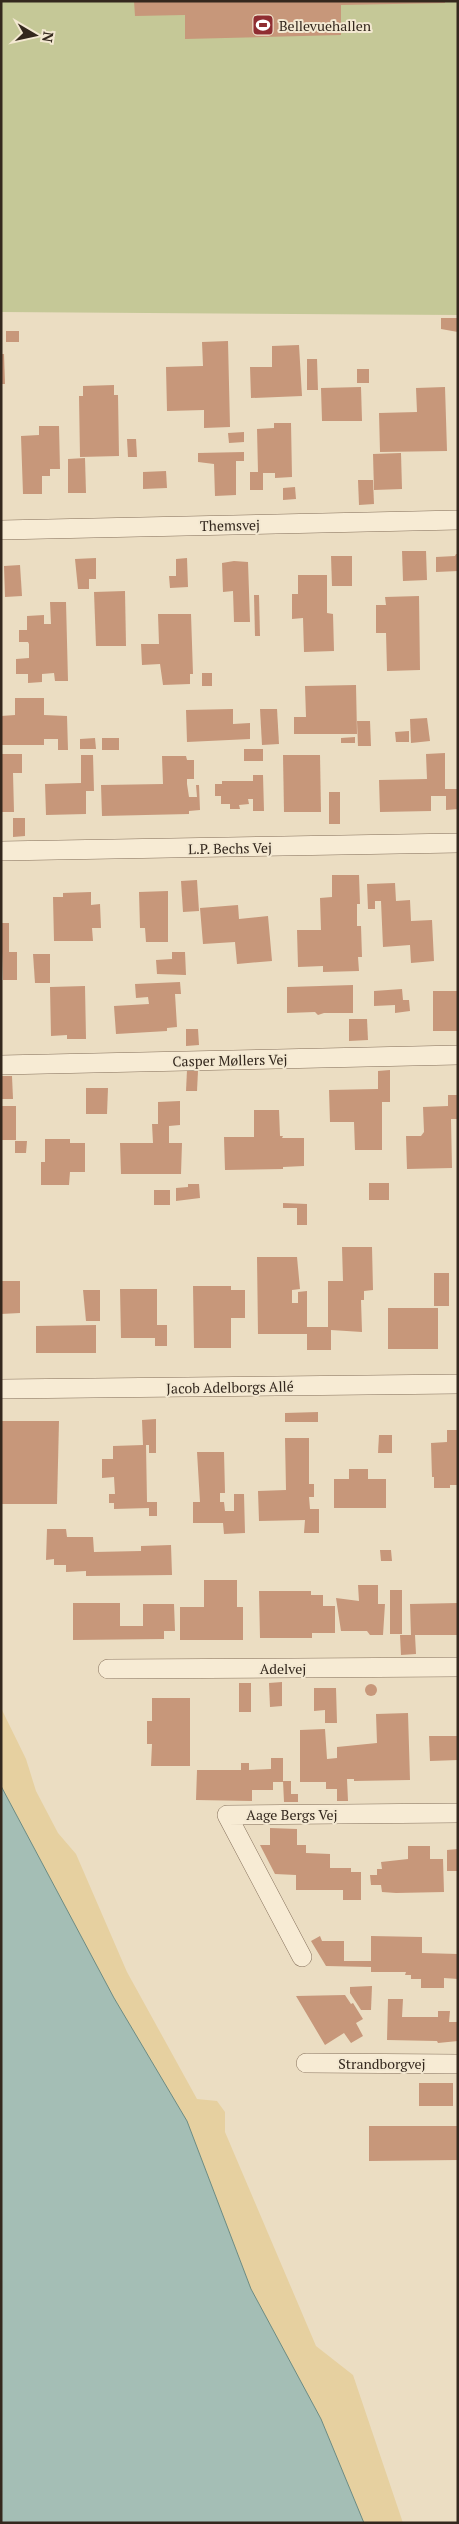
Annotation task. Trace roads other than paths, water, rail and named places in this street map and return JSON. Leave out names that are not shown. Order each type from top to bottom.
[{"type":"street","name":"Themsvej","points":[[1,530],[458,520]]},
{"type":"street","name":"L.P. Bechs Vej","points":[[1,852],[458,843]]},
{"type":"street","name":"Casper Møllers Vej","points":[[1,1065],[458,1055]]},
{"type":"street","name":"Jacob Adelborgs Allé","points":[[1,1389],[458,1384]]},
{"type":"street","name":"Adelvej","points":[[108,1669],[458,1667]]},
{"type":"street","name":"Aage Bergs Vej","points":[[302,1958],[227,1815],[458,1814]]},
{"type":"street","name":"Strandborgvej","points":[[306,2063],[458,2064]]},
{"type":"water","points":[[1,1786],[114,1998],[187,2121],[251,2289],[321,2419],[364,2523],[1,2523]]},
{"type":"place","name":"Bellevuehallen","points":[[263,25]]}]
